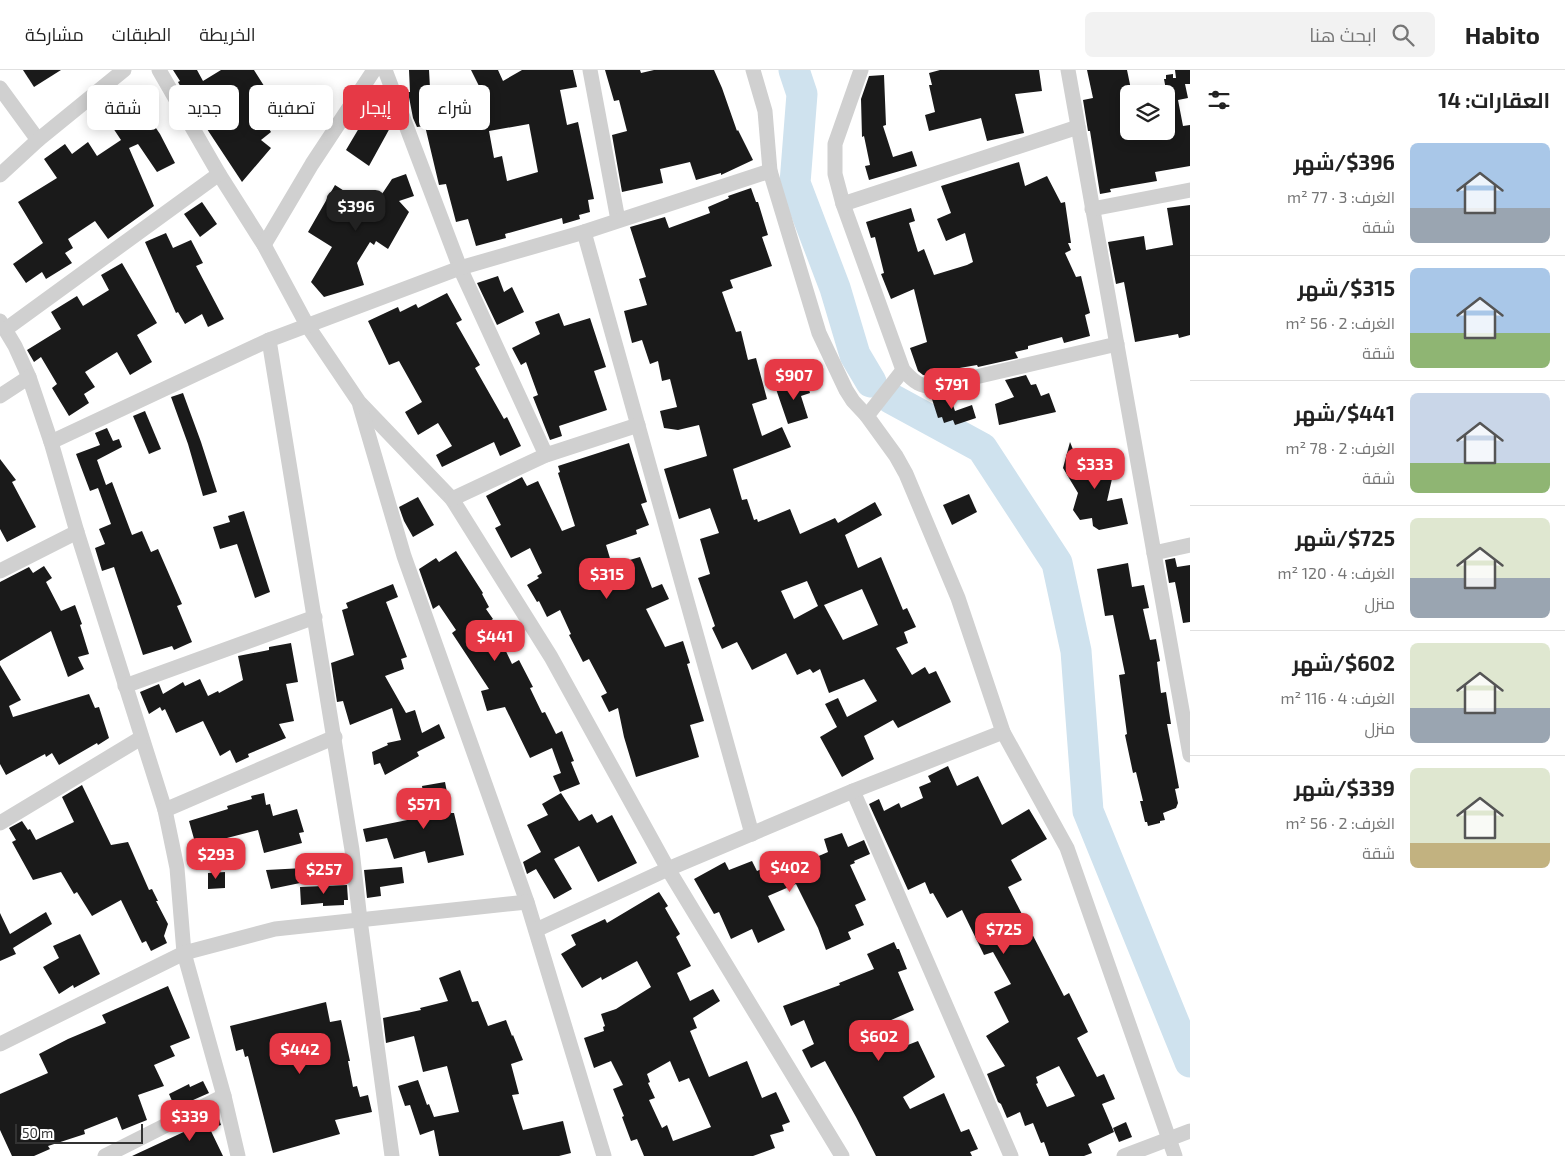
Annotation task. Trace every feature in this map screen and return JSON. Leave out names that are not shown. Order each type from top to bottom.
[{"type":"street","points":[[0,175],[38,140],[124,70]]},
{"type":"street","points":[[159,70],[219,174],[264,244],[308,325],[359,402],[452,499],[551,657],[668,869],[842,1156]]},
{"type":"street","points":[[264,244],[312,164],[374,70]]},
{"type":"street","points":[[386,70],[460,268],[546,455]]},
{"type":"street","points":[[590,70],[618,220]]},
{"type":"street","points":[[753,70],[764,111],[770,171],[819,333],[846,390],[896,456],[920,506],[958,598],[1003,732],[1067,848],[1175,1156]]},
{"type":"street","points":[[861,70],[835,144],[835,174],[843,204],[904,370],[913,382],[926,387],[937,386],[1117,344]]},
{"type":"street","points":[[1068,70],[1190,755]]},
{"type":"street","points":[[0,88],[38,140]]},
{"type":"street","points":[[843,204],[1078,127]]},
{"type":"street","points":[[51,442],[269,340],[308,325],[460,268],[584,232],[770,171]]},
{"type":"street","points":[[219,174],[3,325],[29,377],[51,442],[77,532],[165,810],[177,868],[184,954],[224,1096],[238,1156]]},
{"type":"street","points":[[1092,209],[1190,190]]},
{"type":"street","points":[[584,232],[752,834]]},
{"type":"street","points":[[269,340],[335,737],[352,850],[392,1156]]},
{"type":"street","points":[[867,416],[904,370]]},
{"type":"street","points":[[0,396],[29,377]]},
{"type":"street","points":[[359,402],[404,556],[527,902],[604,1156]]},
{"type":"street","points":[[452,499],[546,455],[638,424]]},
{"type":"street","points":[[0,570],[77,532]]},
{"type":"street","points":[[1154,553],[1190,545]]},
{"type":"street","points":[[125,686],[315,617]]},
{"type":"street","points":[[536,930],[668,869],[853,791],[1003,732]]},
{"type":"street","points":[[165,810],[335,737]]},
{"type":"street","points":[[0,823],[141,738]]},
{"type":"street","points":[[853,791],[1011,1156]]},
{"type":"street","points":[[0,1044],[184,954],[275,929],[527,902]]},
{"type":"street","points":[[105,1156],[224,1096]]},
{"type":"street","points":[[1124,1156],[1190,1131]]},
{"type":"building","points":[[23,70],[61,70],[34,87]]},
{"type":"building","points":[[173,70],[197,70],[203,81],[221,70],[254,70],[263,85],[249,85],[249,130],[270,130],[271,132],[261,140],[271,148],[242,182],[208,130],[239,130],[239,85],[180,85],[178,82],[180,81]]},
{"type":"building","points":[[409,70],[429,70],[430,85],[419,85],[419,127],[417,127],[413,118],[409,92]]},
{"type":"building","points":[[471,70],[498,70],[503,81],[522,70],[573,70],[577,87],[560,90],[567,125],[578,122],[594,199],[588,200],[590,212],[579,215],[580,219],[563,224],[562,218],[505,234],[506,238],[476,246],[468,219],[456,222],[446,184],[439,185],[426,130],[490,130],[490,85],[478,85]],"holes":[[[529,124],[538,172],[507,181],[502,156],[494,158],[489,131]]]},
{"type":"building","points":[[605,70],[640,70],[641,73],[654,70],[714,70],[737,131],[753,160],[721,175],[721,173],[696,180],[690,162],[660,169],[663,183],[622,192],[612,135],[627,131],[619,100],[614,101]]},
{"type":"building","points":[[940,70],[1039,70],[1042,91],[1015,94],[1024,133],[987,141],[981,118],[929,131],[925,115],[935,112],[929,85],[932,85],[929,73]]},
{"type":"building","points":[[1087,70],[1127,70],[1130,85],[1120,85],[1120,140],[1175,140],[1175,85],[1165,85],[1164,79],[1166,79],[1166,75],[1173,74],[1173,78],[1176,78],[1175,70],[1190,70],[1190,84],[1185,84],[1188,98],[1178,100],[1183,126],[1190,125],[1190,166],[1155,172],[1157,181],[1110,189],[1111,192],[1100,194],[1083,100],[1093,98]]},
{"type":"building","points":[[884,75],[886,125],[883,126],[893,157],[912,151],[917,166],[869,180],[865,166],[870,165],[864,136],[862,137],[861,99],[869,76]]},
{"type":"building","points":[[114,130],[157,130],[175,163],[157,172],[138,144],[129,148],[154,206],[108,239],[95,221],[68,239],[73,248],[65,253],[72,263],[46,279],[42,272],[26,283],[13,264],[43,243],[18,202],[57,178],[44,159],[65,144],[72,154],[88,142],[97,156],[121,140]]},
{"type":"building","points":[[358,130],[389,130],[369,166],[346,150]]},
{"type":"building","points":[[1019,162],[1025,186],[1047,176],[1061,203],[1065,202],[1071,243],[1068,243],[1071,250],[1065,253],[1076,277],[1081,276],[1090,313],[1085,315],[1090,336],[1064,343],[1062,337],[1028,346],[1028,349],[1015,352],[1018,358],[978,367],[977,365],[942,371],[943,375],[936,377],[923,375],[918,371],[910,348],[927,342],[914,289],[891,299],[881,274],[884,273],[875,237],[871,238],[866,222],[911,208],[915,221],[909,223],[918,252],[924,249],[934,275],[967,265],[973,262],[965,233],[946,241],[937,219],[951,213],[941,186]]},
{"type":"building","points":[[406,174],[414,196],[399,201],[409,212],[388,249],[376,241],[374,245],[370,242],[357,263],[364,285],[324,297],[311,282],[332,247],[308,232],[335,185],[366,205],[373,193],[380,197],[392,179]]},
{"type":"building","points":[[751,188],[756,202],[758,202],[768,235],[762,237],[772,266],[730,280],[733,288],[722,292],[736,332],[741,331],[748,360],[756,358],[767,399],[752,404],[762,436],[782,427],[791,447],[733,469],[742,500],[747,499],[754,520],[757,519],[758,522],[790,509],[800,534],[835,518],[838,523],[875,502],[882,515],[845,535],[858,568],[881,557],[903,610],[907,608],[916,627],[904,632],[908,643],[896,648],[912,675],[925,667],[929,674],[936,671],[951,702],[898,728],[893,720],[864,736],[874,759],[842,777],[820,737],[837,727],[825,704],[838,698],[847,717],[877,701],[864,679],[829,693],[820,669],[813,673],[810,669],[797,675],[786,653],[752,670],[737,642],[722,649],[712,628],[715,626],[698,578],[710,574],[700,539],[719,533],[710,508],[679,519],[664,469],[707,456],[699,425],[678,430],[664,428],[660,411],[677,407],[670,379],[662,381],[658,361],[650,364],[642,340],[632,343],[624,311],[647,305],[639,279],[646,277],[630,227],[665,217],[669,228],[710,213],[708,207],[729,198],[728,196]],"holes":[[[807,581],[818,606],[794,619],[781,591]],[[862,589],[878,625],[843,640],[824,605]]]},
{"type":"building","points":[[202,202],[217,224],[200,237],[184,214]]},
{"type":"building","points":[[1190,205],[1190,335],[1179,338],[1178,334],[1135,342],[1124,282],[1116,284],[1108,242],[1144,236],[1146,250],[1173,245],[1167,208]]},
{"type":"building","points":[[166,233],[173,248],[191,240],[203,263],[196,266],[224,319],[208,327],[202,314],[185,324],[178,312],[176,313],[145,242]]},
{"type":"building","points":[[122,263],[157,323],[137,335],[152,362],[130,375],[117,352],[85,372],[95,387],[84,394],[89,403],[69,416],[52,388],[57,384],[41,357],[34,362],[27,350],[61,329],[51,312],[77,296],[83,306],[109,290],[101,275]]},
{"type":"building","points":[[498,276],[504,292],[512,287],[524,312],[497,325],[477,283]]},
{"type":"building","points":[[447,293],[462,320],[456,323],[480,365],[475,368],[504,419],[507,417],[521,446],[500,456],[494,442],[442,467],[436,455],[452,446],[438,423],[418,435],[405,412],[422,402],[399,361],[389,365],[368,321],[398,307],[400,312],[416,304],[418,308]]},
{"type":"building","points":[[559,313],[564,326],[590,318],[606,367],[594,371],[607,410],[559,426],[562,436],[550,440],[533,397],[538,395],[526,362],[521,365],[512,348],[540,334],[535,322]]},
{"type":"building","points":[[1026,375],[1031,385],[1036,384],[1041,396],[1049,393],[1056,412],[999,425],[995,404],[1014,397],[1005,380]]},
{"type":"building","points":[[806,379],[810,393],[801,396],[808,418],[788,424],[776,389]]},
{"type":"building","points":[[183,393],[217,492],[203,496],[188,444],[171,397]]},
{"type":"building","points":[[949,393],[955,411],[972,405],[976,418],[955,425],[953,420],[944,423],[942,417],[938,418],[931,396]]},
{"type":"building","points":[[145,411],[161,449],[149,454],[133,416]]},
{"type":"building","points":[[107,428],[113,441],[119,439],[122,447],[97,460],[106,485],[112,482],[132,535],[142,531],[151,552],[158,549],[182,604],[177,606],[192,642],[174,650],[172,646],[143,655],[114,567],[102,571],[95,548],[105,544],[99,529],[111,524],[98,488],[90,491],[76,454],[100,445],[95,433]]},
{"type":"building","points":[[1070,442],[1083,474],[1090,448],[1104,452],[1114,470],[1107,501],[1122,498],[1128,524],[1099,530],[1093,526],[1092,518],[1080,520],[1073,510],[1078,493],[1063,468]]},
{"type":"building","points":[[629,443],[647,502],[641,504],[649,525],[636,530],[637,534],[606,545],[612,565],[640,557],[652,588],[662,584],[669,599],[646,609],[665,647],[683,641],[690,663],[687,664],[704,721],[690,725],[699,757],[636,777],[624,737],[618,708],[609,712],[601,696],[607,693],[589,659],[583,662],[569,635],[571,634],[560,610],[547,617],[539,601],[537,602],[527,585],[539,578],[537,576],[542,573],[530,548],[511,558],[495,528],[501,525],[486,496],[522,477],[527,486],[538,481],[562,531],[575,526],[558,473],[560,472],[558,466]]},
{"type":"building","points":[[0,459],[16,480],[12,482],[36,527],[7,542],[0,529]]},
{"type":"building","points":[[969,494],[977,512],[952,525],[943,505]]},
{"type":"building","points":[[418,497],[434,525],[413,537],[399,507]]},
{"type":"building","points":[[244,511],[270,592],[255,598],[237,544],[220,549],[213,527],[230,522],[228,516]]},
{"type":"building","points":[[456,551],[483,593],[489,607],[486,609],[493,619],[487,623],[497,645],[502,643],[512,664],[519,660],[533,687],[530,688],[542,713],[545,712],[556,734],[562,731],[574,761],[571,762],[580,784],[560,792],[553,776],[561,773],[552,748],[530,758],[505,707],[487,711],[481,691],[489,689],[452,633],[456,630],[439,605],[433,609],[419,569],[436,558],[439,562]]},
{"type":"building","points":[[1175,558],[1177,567],[1190,565],[1190,622],[1183,623],[1175,582],[1169,583],[1165,560]]},
{"type":"building","points":[[1128,563],[1132,587],[1144,585],[1149,608],[1143,609],[1150,640],[1156,639],[1160,661],[1157,662],[1161,693],[1166,692],[1171,724],[1167,724],[1179,788],[1175,789],[1178,803],[1176,808],[1163,813],[1165,820],[1148,826],[1147,822],[1145,822],[1140,801],[1143,801],[1136,772],[1133,773],[1125,735],[1127,734],[1119,675],[1125,674],[1113,615],[1105,616],[1097,569]]},
{"type":"building","points":[[44,566],[52,578],[46,582],[61,611],[75,605],[82,624],[80,625],[89,654],[78,657],[84,669],[68,677],[51,631],[0,661],[0,582],[29,567],[33,573]]},
{"type":"building","points":[[393,584],[398,597],[386,602],[407,657],[401,659],[404,669],[385,676],[406,713],[415,710],[422,733],[439,724],[445,738],[417,752],[419,756],[385,775],[380,763],[374,765],[372,752],[388,745],[387,743],[401,740],[392,708],[350,725],[343,701],[337,702],[331,663],[354,655],[342,610],[348,608],[346,603]]},
{"type":"building","points":[[291,643],[298,682],[286,684],[294,721],[279,724],[286,738],[248,754],[249,757],[236,763],[230,750],[220,756],[203,721],[176,733],[165,709],[162,711],[160,707],[149,714],[140,692],[159,684],[163,694],[183,682],[185,686],[200,679],[208,696],[218,691],[219,693],[243,680],[238,656],[269,650],[269,647]]},
{"type":"building","points":[[0,665],[21,700],[9,706],[13,717],[89,694],[95,708],[99,707],[109,738],[59,765],[52,753],[46,757],[45,754],[6,775],[0,764]]},
{"type":"building","points":[[948,766],[957,786],[978,776],[1002,825],[1029,809],[1047,839],[1011,860],[1022,880],[1008,887],[1064,996],[1069,993],[1088,1032],[1077,1038],[1097,1077],[1104,1074],[1115,1099],[1102,1104],[1114,1132],[1088,1144],[1092,1153],[1084,1156],[1049,1156],[1044,1142],[1041,1143],[1033,1123],[1025,1126],[1020,1112],[1007,1118],[1001,1104],[998,1102],[987,1074],[1005,1066],[986,1036],[1009,1022],[994,992],[1011,984],[993,952],[984,955],[962,910],[947,918],[933,893],[930,894],[925,882],[908,890],[869,804],[879,799],[884,811],[899,803],[901,808],[923,798],[919,787],[931,782],[928,776]],"holes":[[[1059,1066],[1075,1096],[1047,1107],[1036,1084],[1038,1083],[1036,1077]]]},
{"type":"building","points":[[445,782],[451,813],[454,813],[464,855],[428,863],[425,851],[394,859],[387,838],[366,842],[363,829],[427,816],[422,786]]},
{"type":"building","points":[[82,785],[111,845],[128,842],[149,890],[152,889],[168,924],[164,936],[167,943],[151,951],[146,941],[142,943],[121,900],[92,916],[77,892],[74,894],[61,872],[33,880],[12,842],[16,840],[9,828],[22,821],[28,830],[30,829],[36,840],[74,822],[62,797]]},
{"type":"building","points":[[264,793],[266,805],[270,804],[273,816],[297,809],[304,832],[299,833],[302,843],[264,853],[258,830],[196,846],[189,821],[228,809],[227,806],[252,799],[251,796]]},
{"type":"building","points":[[561,793],[579,821],[592,814],[597,823],[612,815],[637,863],[598,882],[579,846],[554,859],[572,889],[554,899],[536,869],[527,874],[523,862],[541,852],[527,825],[548,815],[542,804]]},
{"type":"building","points":[[842,833],[848,847],[864,840],[870,854],[854,861],[855,863],[850,865],[866,900],[855,905],[864,925],[848,932],[851,939],[826,950],[818,928],[796,884],[768,896],[785,930],[758,943],[752,929],[731,939],[719,912],[714,914],[694,879],[725,862],[729,870],[752,861],[757,871],[796,854],[800,864],[828,852],[824,839]]},
{"type":"building","points":[[402,867],[404,883],[380,887],[381,896],[367,898],[364,870]]},
{"type":"building","points":[[304,868],[305,882],[271,889],[266,870]]},
{"type":"building","points":[[225,872],[225,888],[208,889],[208,873]]},
{"type":"building","points":[[347,885],[348,900],[344,900],[344,905],[323,906],[323,903],[301,905],[300,887]]},
{"type":"building","points":[[659,892],[668,906],[665,908],[680,934],[676,937],[691,966],[677,973],[690,1001],[713,989],[720,1001],[693,1018],[697,1028],[690,1031],[709,1077],[747,1061],[762,1098],[776,1092],[790,1122],[782,1125],[784,1131],[770,1135],[775,1148],[753,1156],[644,1156],[637,1139],[631,1141],[622,1117],[624,1116],[613,1089],[623,1085],[611,1061],[594,1068],[584,1038],[604,1031],[603,1027],[605,1026],[601,1014],[616,1009],[651,987],[637,961],[602,980],[601,977],[582,988],[561,954],[576,945],[571,935],[605,919],[607,923]],"holes":[[[670,1061],[679,1082],[689,1078],[711,1127],[673,1141],[667,1125],[662,1128],[649,1100],[655,1098],[648,1083],[650,1082],[647,1074]]]},
{"type":"building","points":[[46,912],[52,924],[13,948],[16,954],[0,961],[0,913],[10,934]]},
{"type":"building","points":[[80,934],[100,974],[74,988],[73,985],[59,994],[43,967],[59,958],[53,946]]},
{"type":"building","points":[[894,942],[907,969],[898,972],[914,1010],[889,1021],[900,1048],[918,1041],[935,1077],[903,1097],[910,1109],[944,1093],[961,1132],[969,1129],[978,1149],[970,1152],[972,1156],[876,1156],[825,1061],[811,1068],[802,1050],[814,1044],[804,1020],[791,1026],[783,1006],[840,985],[839,983],[874,969],[867,954]]},
{"type":"building","points":[[460,970],[472,1002],[478,1001],[488,1026],[506,1020],[523,1060],[511,1064],[519,1094],[512,1095],[523,1130],[563,1121],[571,1153],[559,1156],[439,1156],[434,1130],[420,1135],[410,1105],[405,1106],[398,1086],[418,1080],[427,1105],[429,1104],[434,1117],[459,1112],[447,1066],[423,1072],[414,1036],[386,1043],[383,1018],[421,1010],[420,1008],[448,1001],[439,978]]},
{"type":"building","points":[[168,986],[190,1038],[170,1046],[175,1056],[154,1065],[164,1086],[138,1095],[147,1120],[122,1130],[117,1117],[84,1130],[85,1134],[48,1146],[50,1149],[34,1156],[12,1156],[0,1130],[0,1094],[48,1073],[39,1054],[106,1023],[102,1015]]},
{"type":"building","points":[[326,1002],[330,1022],[341,1020],[350,1061],[348,1061],[353,1087],[357,1086],[360,1097],[368,1095],[372,1112],[335,1120],[340,1134],[273,1153],[248,1056],[245,1057],[243,1049],[236,1051],[230,1026]]},
{"type":"building","points":[[203,1081],[209,1093],[175,1108],[169,1094],[189,1084],[190,1087]]},
{"type":"building","points":[[216,1110],[221,1125],[210,1129],[223,1156],[132,1156],[203,1123],[200,1118]]},
{"type":"building","points":[[1126,1122],[1132,1137],[1119,1142],[1113,1128]]},
{"type":"waterway","points":[[794,70],[802,94],[795,183],[835,288],[855,355],[871,382]]},
{"type":"waterway","points":[[892,399],[982,448],[1057,563],[1076,651],[1088,811],[1190,1062]]}]
